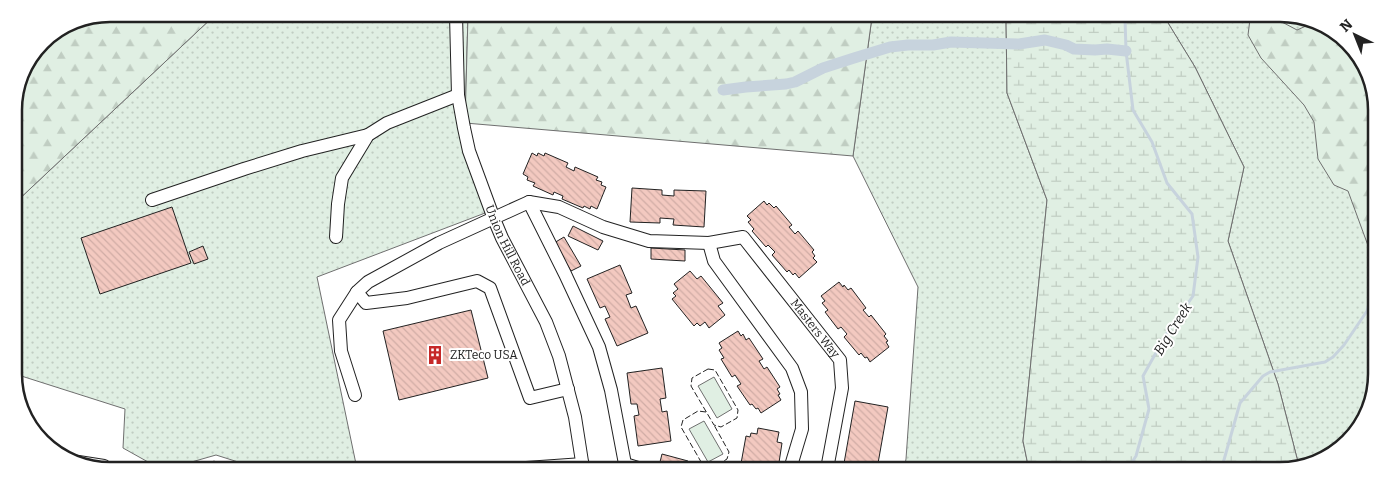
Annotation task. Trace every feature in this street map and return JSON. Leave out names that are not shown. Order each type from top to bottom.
[{"type":"street","name":"Union Hill Road","points":[[456,23],[458,95],[469,151],[502,238],[546,322],[559,356],[578,433],[582,462]]},
{"type":"street","points":[[152,200],[244,168],[302,151],[368,135],[386,122],[458,95]]},
{"type":"street","points":[[336,237],[342,178],[368,135]]},
{"type":"street","points":[[355,395],[341,351],[339,320],[357,292],[368,282],[439,243],[529,202],[599,347],[611,390],[625,462]]},
{"type":"street","name":"Masters Way","points":[[529,202],[559,207],[603,227],[649,241],[709,243],[743,237],[840,360],[842,388],[828,462]]},
{"type":"street","points":[[709,243],[714,261],[792,368],[801,392],[802,429],[792,462]]},
{"type":"street","points":[[357,292],[366,303],[407,298],[476,281],[490,288],[530,398],[568,389]]},
{"type":"green space","points":[[206,23],[468,23],[465,123],[493,210],[317,277],[356,462],[238,462],[216,455],[192,462],[148,462],[123,448],[125,409],[22,376],[23,196]]},
{"type":"green space","points":[[206,23],[23,196],[23,99],[25,88],[34,66],[52,44],[66,34],[93,24]]},
{"type":"green space","points":[[468,23],[871,23],[853,156],[465,123]]},
{"type":"green space","points":[[871,23],[1006,23],[1007,93],[1047,200],[1023,441],[1027,462],[905,462],[918,287],[853,156]]},
{"type":"green space","points":[[1006,23],[1168,23],[1195,67],[1244,167],[1228,241],[1278,384],[1298,461],[1027,462],[1023,441],[1047,200],[1007,93]]},
{"type":"green space","points":[[1168,23],[1291,23],[1302,25],[1324,34],[1330,39],[1330,60],[1352,60],[1363,82],[1368,110],[1367,386],[1361,408],[1346,433],[1324,451],[1298,461],[1278,384],[1228,241],[1244,167],[1195,67]]},
{"type":"green space","points":[[1250,23],[1284,23],[1297,30],[1305,26],[1313,29],[1330,39],[1330,60],[1352,60],[1353,62],[1363,82],[1368,110],[1368,246],[1348,191],[1334,185],[1318,159],[1314,122],[1304,105],[1261,58],[1248,35]]},
{"type":"green space","points":[[714,377],[732,409],[717,418],[698,386]]},
{"type":"green space","points":[[704,421],[723,454],[708,462],[689,429]]},
{"type":"building","points":[[532,153],[537,156],[538,153],[544,156],[545,153],[568,163],[566,167],[574,171],[575,167],[598,177],[596,180],[602,182],[601,185],[606,187],[597,209],[591,206],[590,209],[584,206],[583,208],[562,199],[563,196],[554,192],[553,195],[533,186],[535,183],[527,180],[528,177],[523,174]]},
{"type":"building","points":[[632,188],[662,190],[662,195],[674,196],[674,190],[706,191],[704,227],[673,225],[674,219],[660,218],[660,223],[630,222]]},
{"type":"building","points":[[764,201],[767,205],[769,203],[774,208],[776,206],[792,225],[789,227],[795,234],[798,231],[814,250],[812,252],[815,256],[813,258],[817,262],[799,278],[789,270],[787,272],[772,255],[775,252],[768,245],[766,247],[752,231],[754,229],[748,222],[751,220],[747,216]]},
{"type":"building","points":[[172,207],[191,263],[100,294],[81,238]]},
{"type":"building","points":[[573,226],[603,241],[598,250],[568,236]]},
{"type":"building","points":[[564,237],[581,266],[571,271],[554,243]]},
{"type":"building","points":[[203,246],[208,259],[194,264],[189,252]]},
{"type":"building","points":[[651,248],[685,250],[685,261],[651,259]]},
{"type":"building","points":[[620,265],[632,293],[626,295],[631,308],[636,306],[648,333],[617,346],[605,319],[610,317],[605,306],[600,308],[587,279]]},
{"type":"building","points":[[690,271],[697,279],[701,276],[723,303],[718,306],[725,315],[709,328],[705,322],[700,326],[697,323],[694,326],[672,299],[676,296],[673,293],[678,289],[674,284]]},
{"type":"building","points":[[839,282],[848,290],[851,288],[866,308],[863,310],[869,317],[871,315],[886,334],[884,336],[888,341],[886,342],[889,347],[870,362],[861,353],[859,355],[844,337],[847,334],[841,327],[838,329],[825,312],[828,310],[822,303],[825,301],[821,296]]},
{"type":"building","name":"ZKTeco USA","points":[[471,310],[488,378],[399,400],[383,331]]},
{"type":"building","points":[[738,331],[741,336],[743,334],[746,340],[749,338],[763,359],[759,361],[764,369],[767,367],[780,387],[777,389],[781,400],[761,413],[758,408],[756,409],[752,404],[750,405],[737,386],[741,384],[735,375],[732,377],[721,359],[724,358],[719,350],[722,348],[719,343]]},
{"type":"building","points":[[662,368],[666,398],[660,399],[662,412],[667,411],[671,441],[638,446],[634,416],[639,415],[637,404],[631,404],[627,373]]},
{"type":"building","points":[[855,401],[888,407],[878,462],[844,462]]},
{"type":"building","points":[[758,428],[779,432],[777,442],[782,443],[779,462],[741,462],[746,436],[750,437],[751,433],[757,434]]},
{"type":"building","points":[[662,454],[688,461],[688,462],[660,462]]},
{"type":"waterway","name":"Big Creek","points":[[1125,23],[1126,51],[1133,110],[1152,142],[1167,183],[1192,214],[1198,257],[1193,296],[1167,333],[1143,376],[1149,409],[1136,456],[1132,462]]},
{"type":"waterway","points":[[723,90],[795,82],[823,68],[890,47],[908,45],[933,45],[951,42],[1019,44],[1045,40],[1074,49],[1126,51]]},
{"type":"waterway","points":[[1223,462],[1240,403],[1263,376],[1270,372],[1325,362],[1333,357],[1344,345],[1368,307]]},
{"type":"fence","points":[[708,369],[715,370],[738,410],[737,418],[721,427],[714,425],[691,386],[692,378],[708,369]]},
{"type":"fence","points":[[701,462],[681,427],[683,420],[698,411],[706,412]]},
{"type":"fence","points":[[714,425],[729,452],[727,459],[722,462]]},
{"type":"place","name":"ZKTeco USA","points":[[435,355]]}]
